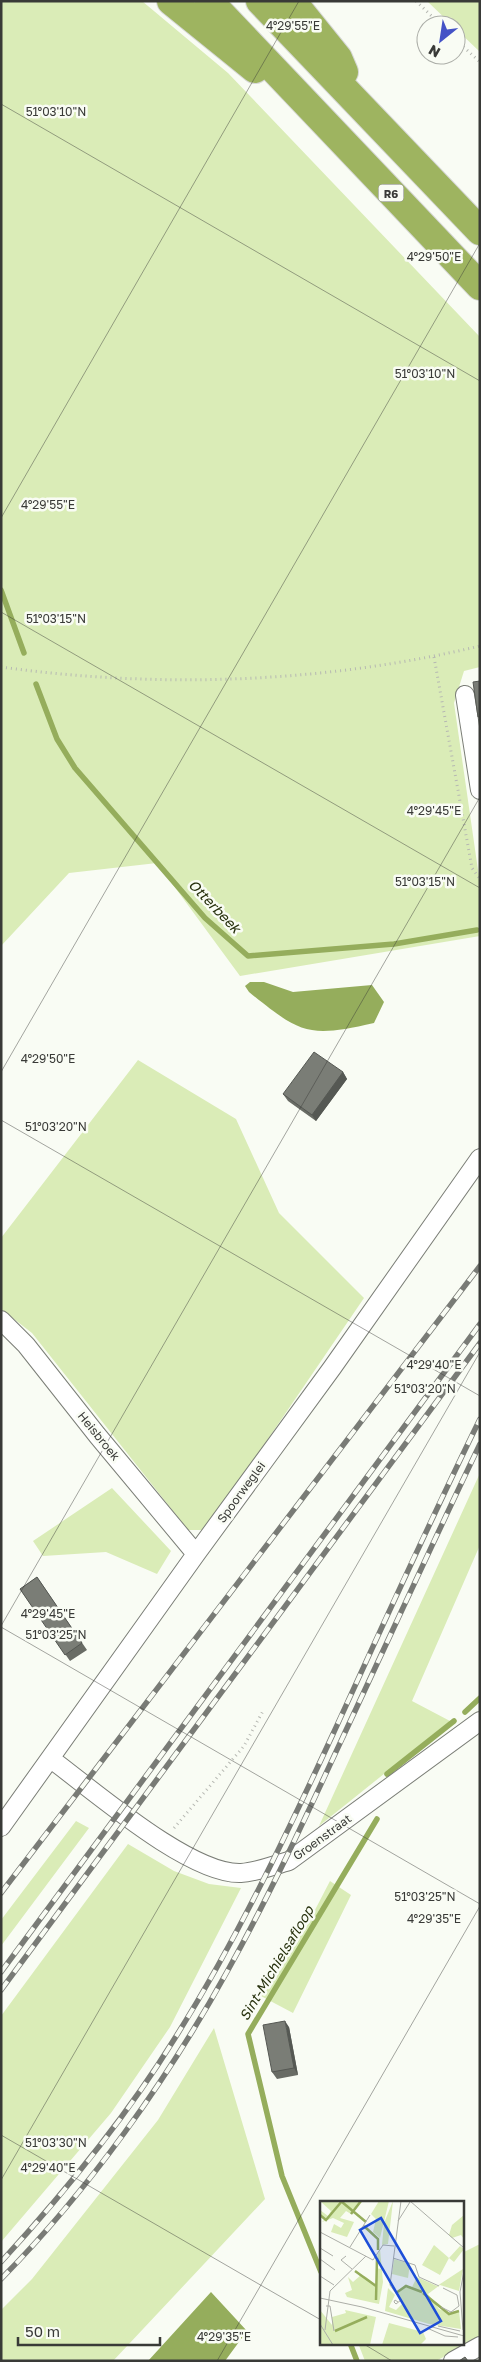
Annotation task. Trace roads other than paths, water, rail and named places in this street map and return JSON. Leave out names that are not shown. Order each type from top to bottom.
[{"type":"highway","points":[[171,1],[243,61],[303,100]]},
{"type":"highway","name":"R6","points":[[209,1],[480,286]]},
{"type":"highway","points":[[260,1],[480,232]]},
{"type":"highway","points":[[292,1],[338,58],[355,101]]},
{"type":"street","points":[[465,695],[477,751],[480,790]]},
{"type":"street","name":"Spoorweglei","points":[[1,1827],[196,1554],[332,1368],[480,1158]]},
{"type":"street","name":"Heisbroek","points":[[1,1320],[26,1344],[97,1435],[196,1554]]},
{"type":"street","name":"Groenstraat","points":[[51,1759],[162,1841],[189,1858],[216,1869],[240,1873],[258,1870],[289,1860],[480,1721]]},
{"type":"street","points":[[453,2361],[480,2346]]},
{"type":"waterway","name":"Otterbeek","points":[[1,590],[24,653]]},
{"type":"waterway","name":"Otterbeek","points":[[36,684],[57,739],[75,768],[205,918],[248,956],[394,944],[477,930]]},
{"type":"waterway","name":"Sint-Michielsafloop","points":[[465,1712],[480,1698]]},
{"type":"waterway","name":"Sint-Michielsafloop","points":[[387,1774],[454,1721]]},
{"type":"waterway","name":"Sint-Michielsafloop","points":[[320,2270],[282,2176],[248,2034],[377,1819]]},
{"type":"waterway","name":"Sint-Michielsafloop","points":[[350,2344],[357,2361]]},
{"type":"railway","points":[[1,1893],[480,1266]]},
{"type":"railway","points":[[1,1972],[480,1324]]},
{"type":"railway","points":[[1,1990],[480,1343]]},
{"type":"railway","points":[[1,2262],[71,2182],[115,2126],[156,2068],[219,1964],[297,1812],[480,1419]]},
{"type":"railway","points":[[1,2279],[34,2245],[96,2171],[153,2092],[205,2011],[260,1910],[290,1849],[480,1444]]}]
